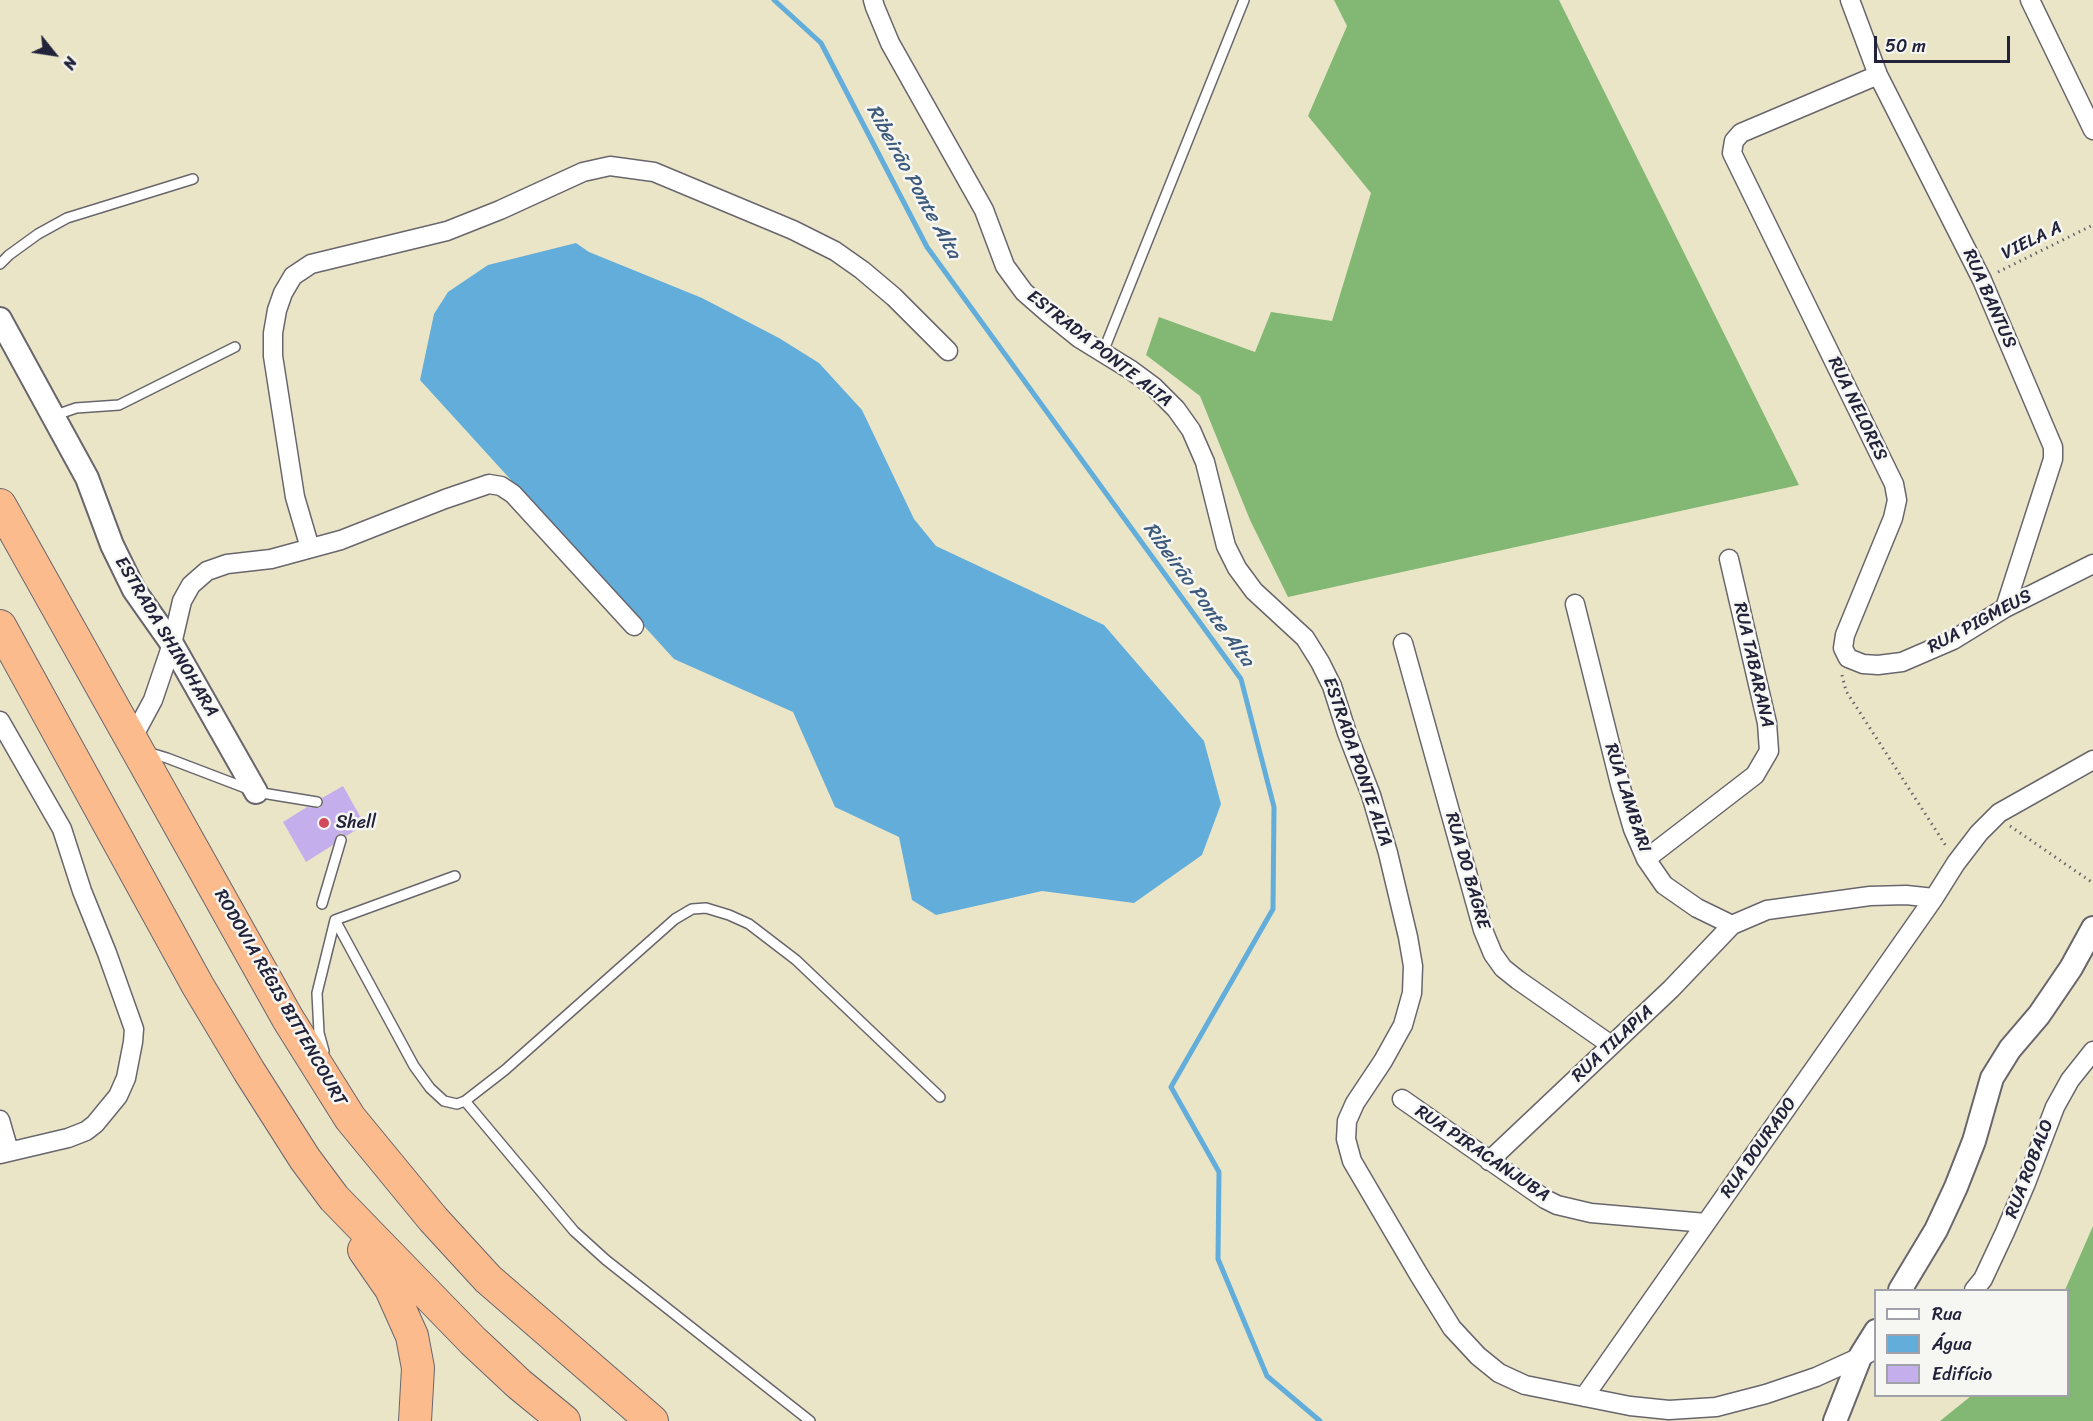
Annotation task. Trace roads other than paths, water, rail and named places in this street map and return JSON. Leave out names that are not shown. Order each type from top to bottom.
[{"type":"highway","name":"RODOVIA RÉGIS BITTENCOURT","points":[[0,505],[288,1019],[350,1118],[427,1212],[488,1279],[652,1421]]},
{"type":"highway","points":[[0,626],[198,986],[281,1121],[334,1198],[356,1238],[391,1289],[412,1336],[418,1368],[415,1421]]},
{"type":"highway","points":[[334,1198],[473,1341],[519,1384],[564,1421]]},
{"type":"street","name":"ESTRADA PONTE ALTA","points":[[873,0],[874,8],[890,43],[984,210],[1005,266],[1024,292],[1079,338],[1154,387],[1176,409],[1191,430],[1205,462],[1226,546],[1237,568],[1254,591],[1305,638],[1332,686],[1371,795],[1388,853],[1413,966],[1412,993],[1403,1025],[1383,1061],[1355,1102],[1347,1121],[1346,1139],[1352,1161],[1452,1328],[1478,1356],[1499,1372],[1526,1385],[1630,1406],[1669,1410],[1716,1407],[1766,1394],[1816,1377],[1868,1353]]},
{"type":"street","name":"RUA BANTUS","points":[[1850,0],[1878,75],[1982,280],[2053,447],[2053,459],[2005,608]]},
{"type":"street","points":[[2030,0],[2093,130]]},
{"type":"street","name":"RUA NELORES","points":[[1855,661],[1843,648],[1845,634],[1893,518],[1897,500],[1894,484],[1732,153],[1734,141],[1741,133],[1878,75]]},
{"type":"street","points":[[310,548],[295,497],[273,356],[273,333],[277,310],[283,293],[293,276],[311,264],[447,231],[500,210],[583,172],[610,166],[654,172],[792,230],[835,251],[894,297],[948,351]]},
{"type":"street","name":"ESTRADA SHINOHARA","points":[[0,320],[87,478],[112,545],[134,590],[172,644],[256,792]]},
{"type":"street","points":[[136,745],[172,644],[182,601],[191,585],[207,571],[227,564],[271,559],[369,530],[489,484],[501,486],[513,494],[634,626]]},
{"type":"street","name":"RUA TABARANA","points":[[1646,859],[1755,775],[1769,751],[1767,723],[1729,559]]},
{"type":"street","name":"RUA PIGMEUS","points":[[1855,661],[1878,665],[1902,662],[1953,640],[2005,608],[2093,564]]},
{"type":"street","name":"RUA LAMBARI","points":[[1575,604],[1621,788],[1633,829],[1646,859],[1664,885],[1697,908],[1732,925]]},
{"type":"street","name":"RUA DO BAGRE","points":[[1403,643],[1483,930],[1493,954],[1503,968],[1518,980],[1611,1045]]},
{"type":"street","points":[[0,721],[62,829],[82,891],[134,1029],[126,1078],[118,1096],[103,1116],[86,1131],[68,1138],[4,1153],[0,1120]]},
{"type":"street","name":"RUA DOURADO","points":[[1584,1397],[1979,833],[1999,813],[2093,760]]},
{"type":"street","points":[[1732,925],[1767,910],[1848,899],[1906,895],[1935,898]]},
{"type":"street","name":"RUA TILAPIA","points":[[1490,1161],[1671,989],[1732,925]]},
{"type":"street","points":[[1901,1289],[1936,1230],[1956,1187],[1974,1141],[1992,1078],[2010,1050],[2039,1015],[2072,968],[2093,928]]},
{"type":"street","name":"RUA ROBALO","points":[[1975,1289],[1983,1279],[2005,1232],[2055,1107],[2070,1080],[2093,1052]]},
{"type":"street","name":"RUA PIRACANJUBA","points":[[1402,1099],[1545,1199],[1571,1210],[1706,1223]]},
{"type":"street","points":[[1835,1421],[1868,1353],[1874,1334]]},
{"type":"lane","points":[[1103,352],[1244,0]]},
{"type":"lane","points":[[0,264],[38,234],[67,218],[193,179]]},
{"type":"lane","points":[[53,416],[75,408],[119,405],[236,347]]},
{"type":"lane","points":[[136,745],[256,792],[317,802]]},
{"type":"lane","points":[[322,904],[340,840]]},
{"type":"lane","points":[[335,920],[455,876]]},
{"type":"lane","points":[[335,920],[414,1066],[430,1088],[444,1101],[457,1104],[465,1101],[505,1070],[675,919],[692,909],[706,908],[749,924],[796,960],[940,1097]]},
{"type":"lane","points":[[335,920],[316,993],[318,1033],[329,1071],[350,1118]]},
{"type":"lane","points":[[465,1101],[573,1232],[810,1421]]},
{"type":"water","points":[[576,243],[589,252],[702,298],[779,338],[819,363],[862,410],[914,519],[936,546],[1104,625],[1204,741],[1221,804],[1202,855],[1134,903],[1042,891],[936,915],[912,900],[899,837],[835,807],[793,712],[674,659],[420,380],[434,314],[448,292],[488,265]]},
{"type":"waterway","name":"Ribeirão Ponte Alta","points":[[774,0],[821,43],[927,247],[1241,679],[1274,807],[1273,909],[1171,1087],[1219,1172],[1218,1259],[1267,1376],[1320,1421]]},
{"type":"place","name":"Shell","points":[[324,823]]}]
